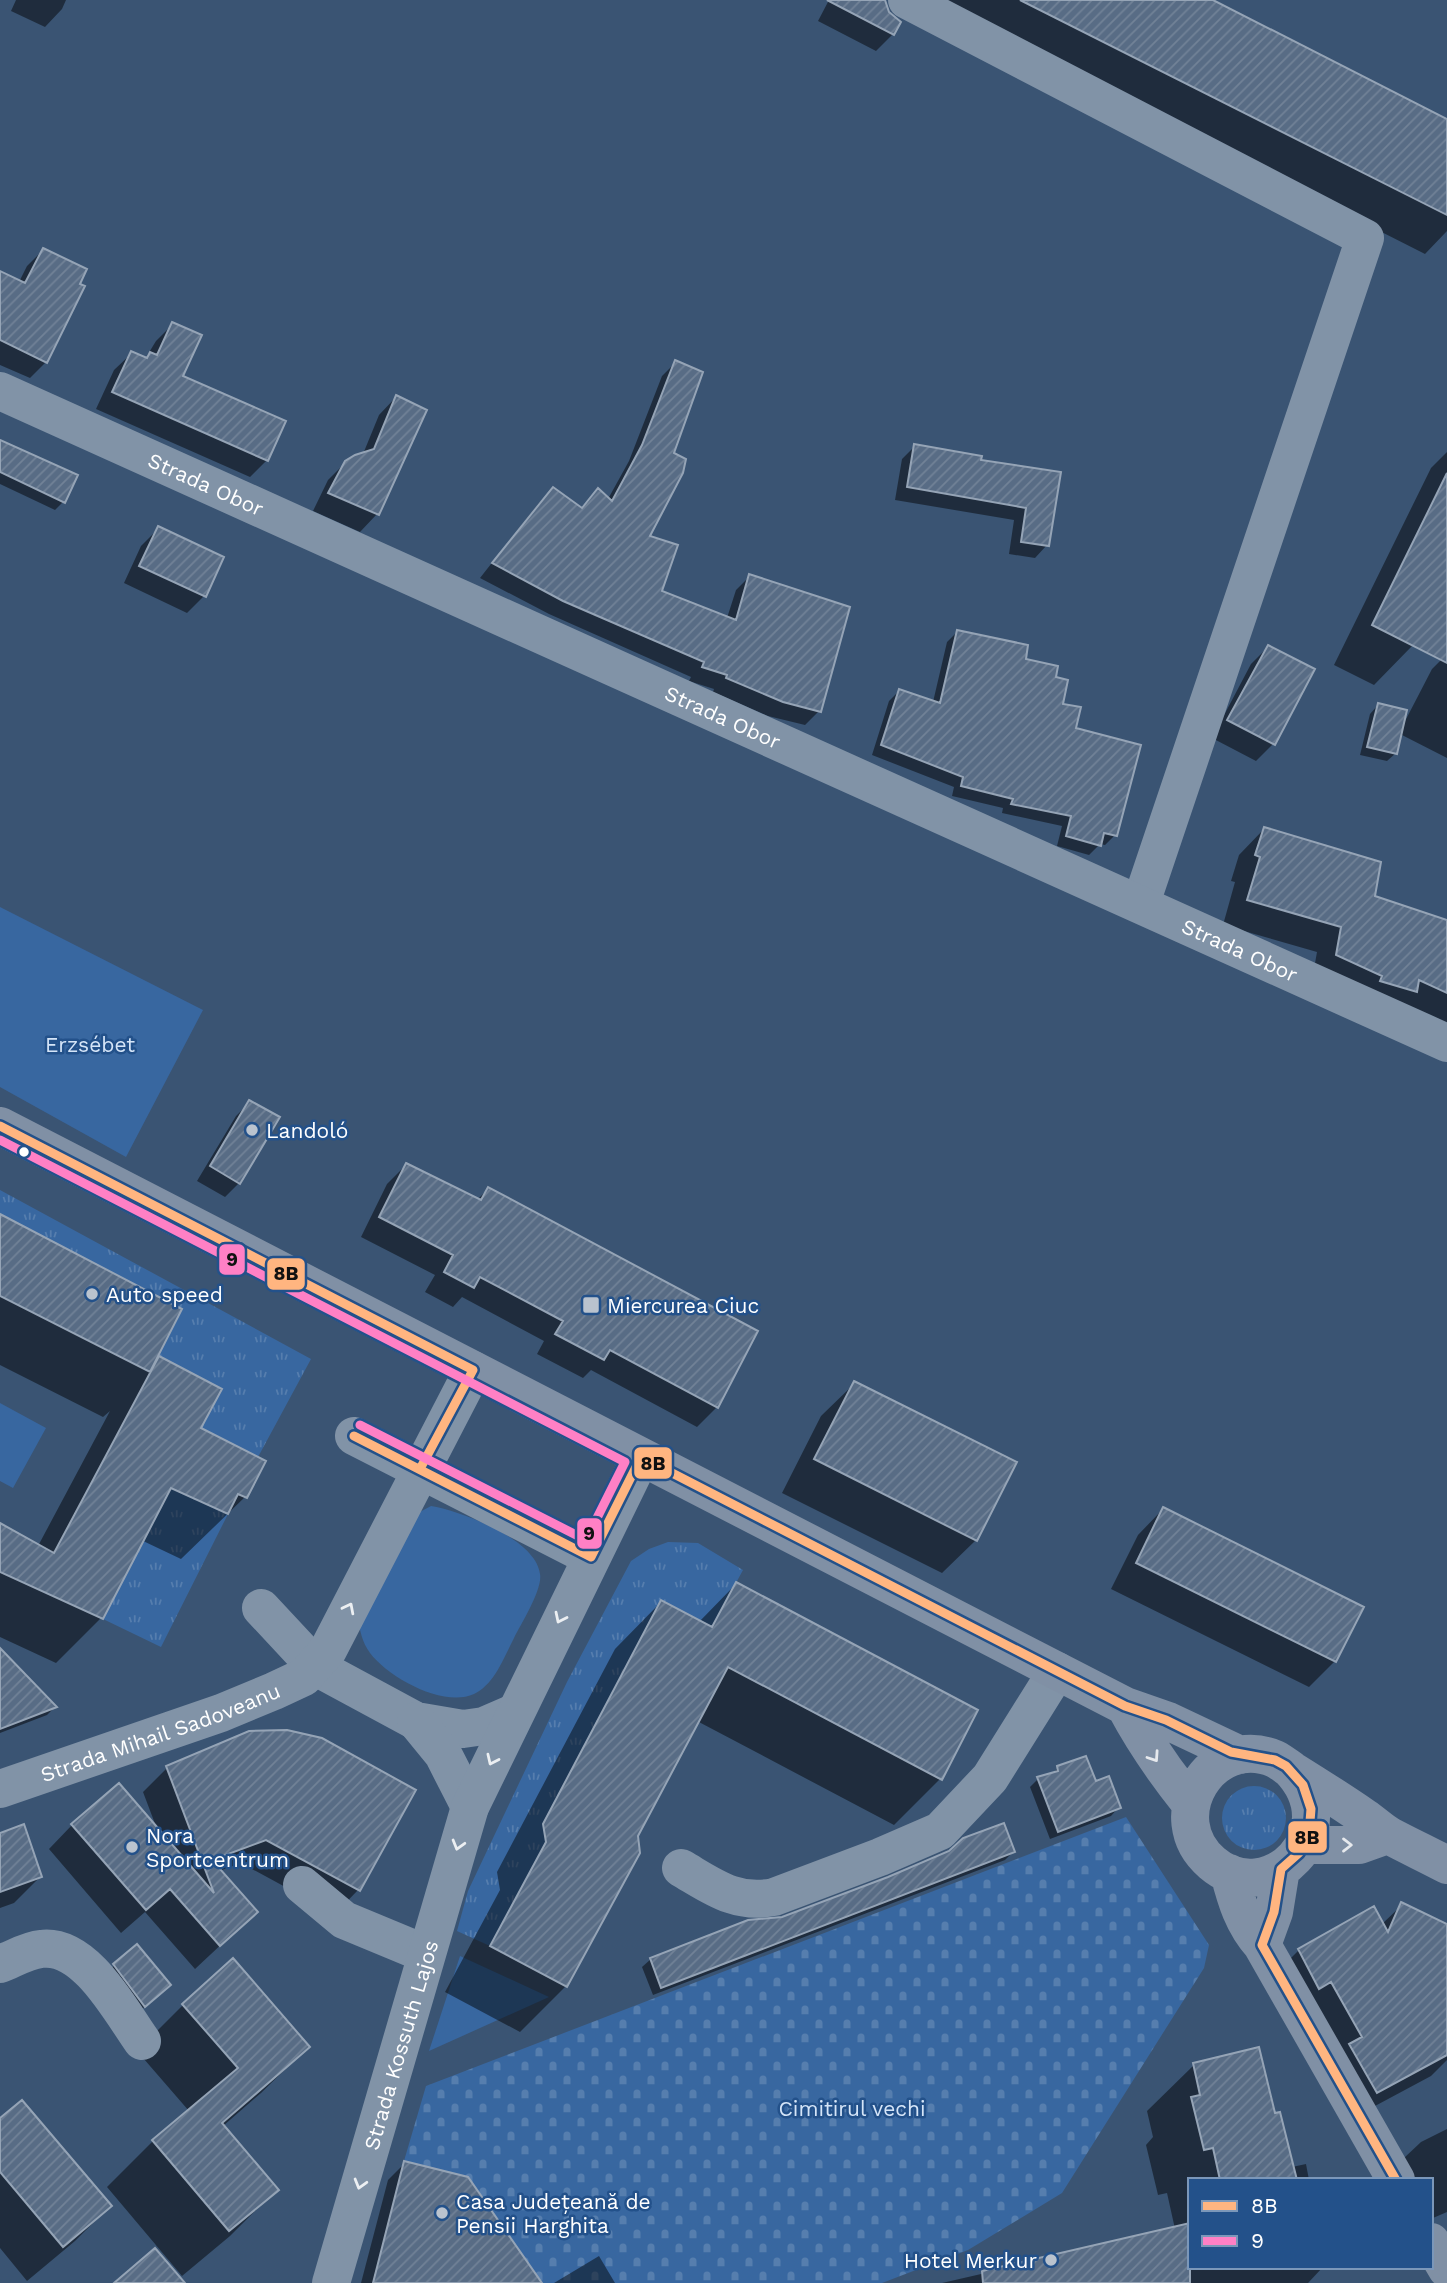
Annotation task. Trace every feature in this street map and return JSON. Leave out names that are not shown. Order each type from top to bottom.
[{"type":"main road","points":[[0,1126],[1125,1706],[1168,1721],[1240,1755]]},
{"type":"main road","points":[[1125,1706],[1164,1772],[1190,1803]]},
{"type":"main road","points":[[1387,1835],[1359,1844],[1293,1857],[1264,1875],[1247,1877],[1229,1873],[1214,1865],[1201,1853],[1189,1820],[1190,1803],[1197,1786],[1208,1772],[1223,1761],[1240,1755],[1275,1759],[1387,1835],[1447,1865]]},
{"type":"main road","points":[[1262,1945],[1293,1857],[1312,1818],[1307,1791],[1290,1769]]},
{"type":"main road","points":[[1229,1873],[1240,1912],[1248,1929],[1262,1945],[1395,2178]]},
{"type":"street","points":[[907,0],[1365,238],[1141,903]]},
{"type":"street","name":"Strada Obor","points":[[0,391],[1447,1043]]},
{"type":"street","points":[[316,1667],[328,1650],[473,1370]]},
{"type":"street","points":[[354,1436],[590,1557]]},
{"type":"street","name":"Strada Kossuth Lajos","points":[[331,2283],[470,1807],[641,1457]]},
{"type":"street","points":[[261,1608],[316,1667],[416,1721],[463,1729],[484,1726],[514,1713]]},
{"type":"street","name":"Strada Mihail Sadoveanu","points":[[0,1790],[220,1713],[304,1677],[316,1667]]},
{"type":"street","points":[[681,1868],[728,1896],[758,1900],[774,1897],[880,1857],[940,1831],[990,1778],[1057,1671]]},
{"type":"street","points":[[416,1721],[443,1754],[470,1807]]},
{"type":"street","points":[[302,1885],[344,1920],[426,1954]]},
{"type":"street","points":[[0,1964],[41,1948],[62,1950],[88,1966],[142,2040]]},
{"type":"green space","name":"Erzsébet","points":[[0,907],[203,1010],[126,1157],[0,1087]]},
{"type":"green space","points":[[0,1190],[311,1359],[258,1457],[238,1447],[221,1511],[228,1514],[161,1647],[103,1619],[221,1389],[158,1356],[182,1309],[0,1214]]},
{"type":"green space","points":[[0,1403],[46,1428],[13,1488],[0,1481]]},
{"type":"green space","points":[[431,1506],[478,1520],[512,1538],[526,1549],[540,1574],[535,1597],[498,1669],[481,1690],[462,1697],[433,1694],[390,1672],[367,1649],[358,1618],[416,1514]]},
{"type":"green space","points":[[668,1542],[698,1543],[743,1570],[712,1627],[661,1601],[543,1824],[546,1842],[490,1946],[457,1931],[468,1891],[567,1682],[631,1561],[649,1549]]},
{"type":"green space","points":[[1254,1786],[1266,1788],[1277,1795],[1284,1806],[1284,1830],[1277,1841],[1266,1848],[1254,1850],[1242,1848],[1231,1841],[1224,1830],[1222,1818],[1224,1806],[1231,1795],[1242,1788]]},
{"type":"green space","name":"Cimitirul vechi","points":[[1126,1817],[1209,1945],[1204,1968],[1062,2193],[968,2250],[882,2283],[542,2283],[468,2177],[404,2161],[426,2086]]},
{"type":"green space","points":[[460,1956],[549,1997],[429,2051]]},
{"type":"building","points":[[827,0],[885,0],[889,12],[901,22],[894,35]]},
{"type":"building","points":[[1020,0],[1213,0],[1447,119],[1447,215]]},
{"type":"building","points":[[43,248],[87,269],[80,284],[85,286],[47,363],[0,340],[0,271],[25,283]]},
{"type":"building","points":[[172,322],[202,335],[183,376],[286,421],[268,461],[112,392],[131,351],[147,358],[150,352],[157,355]]},
{"type":"building","points":[[675,360],[703,372],[674,453],[686,459],[683,473],[650,536],[678,545],[662,591],[736,620],[749,574],[850,607],[821,712],[783,702],[726,678],[727,675],[702,667],[704,662],[563,601],[492,563],[553,487],[582,508],[598,488],[612,501],[642,445]]},
{"type":"building","points":[[396,395],[427,410],[379,515],[328,493],[345,461],[374,449]]},
{"type":"building","points":[[0,440],[78,475],[65,503],[0,472]]},
{"type":"building","points":[[914,444],[982,456],[981,460],[1061,472],[1049,546],[1021,542],[1026,508],[907,487]]},
{"type":"building","points":[[1447,473],[1447,663],[1372,625]]},
{"type":"building","points":[[158,526],[224,557],[206,597],[139,566]]},
{"type":"building","points":[[957,630],[1028,645],[1026,659],[1058,666],[1056,677],[1068,680],[1063,704],[1081,707],[1076,728],[1141,745],[1117,836],[1104,833],[1101,846],[1066,836],[1071,816],[1011,804],[1013,799],[961,786],[963,777],[881,745],[899,689],[940,703]]},
{"type":"building","points":[[1268,645],[1315,669],[1275,745],[1227,720]]},
{"type":"building","points":[[1378,703],[1407,710],[1397,754],[1367,747]]},
{"type":"building","points":[[1264,827],[1381,862],[1375,896],[1447,920],[1447,993],[1419,980],[1417,992],[1380,981],[1382,976],[1336,955],[1341,927],[1247,900],[1260,857],[1255,855]]},
{"type":"building","name":"Landoló","points":[[249,1100],[280,1117],[240,1184],[210,1166]]},
{"type":"building","points":[[406,1163],[481,1200],[488,1187],[758,1331],[718,1408],[610,1350],[604,1360],[555,1334],[563,1321],[480,1277],[474,1288],[444,1272],[453,1255],[379,1217]]},
{"type":"building","points":[[0,1214],[182,1309],[150,1372],[0,1296]]},
{"type":"building","points":[[159,1356],[222,1389],[201,1428],[266,1461],[247,1498],[238,1494],[228,1514],[171,1488],[103,1619],[0,1572],[0,1523],[54,1553]]},
{"type":"building","points":[[854,1381],[1017,1462],[977,1541],[814,1459]]},
{"type":"building","points":[[1163,1507],[1364,1607],[1336,1662],[1136,1563]]},
{"type":"building","points":[[736,1582],[978,1710],[942,1780],[728,1667],[638,1836],[640,1853],[567,1987],[490,1946],[546,1842],[543,1824],[661,1600],[712,1627]]},
{"type":"building","points":[[0,1648],[57,1707],[0,1729]]},
{"type":"building","points":[[287,1730],[322,1738],[416,1790],[360,1891],[266,1840],[212,1860],[258,1912],[220,1946],[170,1889],[146,1910],[71,1824],[119,1783],[214,1893],[166,1766],[249,1731]]},
{"type":"building","points":[[1086,1756],[1096,1781],[1109,1776],[1121,1808],[1058,1832],[1037,1777],[1058,1771],[1057,1766]]},
{"type":"building","points":[[1004,1823],[1015,1852],[661,1988],[650,1958],[748,1920],[782,1917],[888,1877],[949,1851],[963,1838]]},
{"type":"building","points":[[24,1824],[42,1877],[0,1892],[0,1833]]},
{"type":"building","points":[[1401,1902],[1447,1924],[1447,2055],[1377,2093],[1349,2044],[1362,2037],[1331,1982],[1319,1989],[1298,1949],[1374,1906],[1388,1932]]},
{"type":"building","points":[[137,1944],[171,1985],[145,2007],[113,1964]]},
{"type":"building","points":[[233,1958],[310,2047],[222,2123],[279,2190],[229,2231],[152,2140],[238,2068],[182,2004]]},
{"type":"building","points":[[1259,2047],[1275,2113],[1280,2112],[1296,2178],[1220,2178],[1213,2148],[1204,2150],[1191,2097],[1200,2095],[1193,2063]]},
{"type":"building","points":[[22,2100],[112,2206],[63,2247],[0,2172],[0,2118]]},
{"type":"building","name":"Casa Județeană de Pensii Harghita","points":[[404,2161],[468,2177],[542,2283],[373,2283]]},
{"type":"building","points":[[1188,2223],[1190,2283],[983,2283],[982,2271]]},
{"type":"building","points":[[155,2248],[185,2283],[114,2283]]},
{"type":"transit line","name":"8B","points":[[0,1126],[473,1370],[420,1469]]},
{"type":"transit line","name":"9","points":[[0,1140],[625,1462],[586,1540],[360,1425]]},
{"type":"transit line","name":"8B","points":[[354,1436],[591,1557],[641,1457],[1125,1706],[1166,1720],[1231,1752],[1275,1760],[1286,1766],[1303,1785],[1311,1809],[1309,1834],[1299,1853],[1281,1869],[1274,1912],[1262,1945],[1395,2178]]},
{"type":"place","name":"Landoló","points":[[252,1130]]},
{"type":"place","name":"Auto speed","points":[[92,1294]]},
{"type":"place","name":"Miercurea Ciuc","points":[[591,1305]]},
{"type":"place","name":"Nora Sportcentrum","points":[[132,1847]]},
{"type":"place","name":"Casa Județeană de Pensii Harghita","points":[[442,2213]]},
{"type":"place","name":"Hotel Merkur","points":[[1051,2260]]}]
